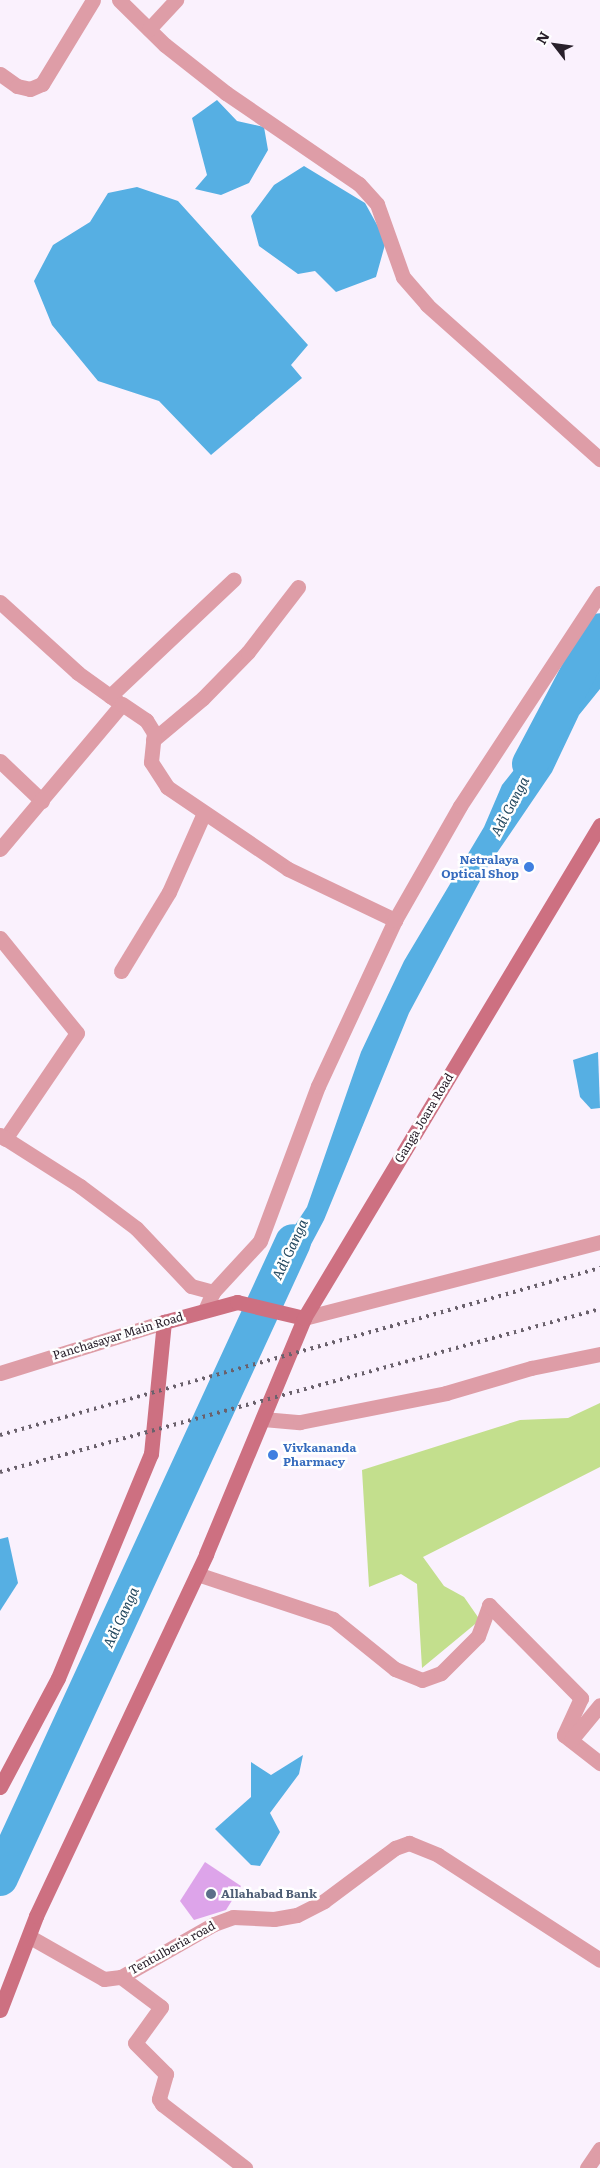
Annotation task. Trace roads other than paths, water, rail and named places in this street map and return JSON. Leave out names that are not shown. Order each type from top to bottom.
[{"type":"main road","name":"Ganga Joara Road","points":[[0,2010],[30,1936],[36,1916],[197,1574],[304,1318],[600,825]]},
{"type":"main road","name":"Panchasayar Main Road","points":[[164,1322],[237,1302],[304,1318]]},
{"type":"main road","points":[[0,1787],[4,1770],[58,1678],[151,1454],[164,1322]]},
{"type":"street","points":[[0,74],[23,88],[42,84],[93,0]]},
{"type":"street","points":[[119,0],[149,29],[226,93],[359,184],[377,204],[403,277],[427,306],[600,459]]},
{"type":"street","points":[[149,29],[176,0]]},
{"type":"street","points":[[0,849],[42,801],[116,700],[234,579]]},
{"type":"street","points":[[153,740],[248,652],[298,587]]},
{"type":"street","points":[[206,1310],[213,1292],[260,1241],[318,1086],[395,920],[476,781],[600,593]]},
{"type":"street","points":[[0,602],[116,700],[146,720],[153,740],[151,762],[154,772],[204,813],[288,869],[395,920]]},
{"type":"street","points":[[0,761],[42,801]]},
{"type":"street","points":[[121,971],[170,892],[204,813]]},
{"type":"street","points":[[0,938],[77,1033],[4,1140],[80,1186],[136,1228],[191,1286],[213,1292]]},
{"type":"street","points":[[304,1318],[600,1242]]},
{"type":"street","name":"Panchasayar Main Road","points":[[0,1373],[164,1322]]},
{"type":"street","points":[[263,1419],[300,1422],[446,1393],[530,1368],[600,1354]]},
{"type":"street","points":[[197,1574],[333,1619],[395,1669],[422,1680],[441,1673],[478,1636],[489,1605],[581,1698],[564,1735],[600,1763]]},
{"type":"street","points":[[572,1740],[600,1705]]},
{"type":"street","name":"Tentulberia road","points":[[30,1936],[104,1979],[121,1977],[220,1922],[233,1917],[274,1919],[297,1915],[324,1902],[395,1848],[409,1843],[438,1855],[600,1960]]},
{"type":"street","points":[[121,1977],[161,2007],[135,2043],[166,2074],[159,2099],[162,2104],[245,2168]]},
{"type":"street","points":[[587,2168],[600,2149]]},
{"type":"water","points":[[217,100],[237,121],[264,127],[268,150],[249,183],[221,195],[195,189],[207,175],[192,118]]},
{"type":"water","points":[[304,166],[365,203],[386,241],[376,277],[336,292],[315,271],[298,274],[259,246],[251,216],[274,185]]},
{"type":"water","points":[[137,187],[178,201],[308,345],[291,365],[302,378],[211,455],[159,401],[98,381],[52,325],[34,281],[53,245],[90,222],[108,193]]},
{"type":"water","points":[[600,643],[600,689],[579,715],[552,772],[488,866],[409,1013],[324,1220],[291,1282],[257,1289],[260,1278],[307,1207],[361,1052],[404,961],[484,827],[502,785],[567,703]]},
{"type":"water","points":[[598,1052],[600,1108],[591,1109],[580,1097],[573,1060]]},
{"type":"water","points":[[8,1537],[18,1583],[0,1611],[0,1539]]},
{"type":"water","points":[[303,1755],[299,1774],[270,1813],[280,1832],[260,1866],[251,1865],[215,1829],[251,1797],[251,1762],[271,1775]]},
{"type":"waterway","name":"Adi Ganga","points":[[530,764],[600,631]]},
{"type":"waterway","name":"Adi Ganga","points":[[0,1878],[293,1242]]},
{"type":"railway","points":[[0,1435],[600,1268]]},
{"type":"railway","points":[[0,1472],[600,1309]]},
{"type":"place","name":"Netralaya Optical Shop","points":[[529,867]]},
{"type":"place","name":"Vivkananda Pharmacy","points":[[273,1455]]},
{"type":"place","name":"Allahabad Bank","points":[[211,1894]]}]
